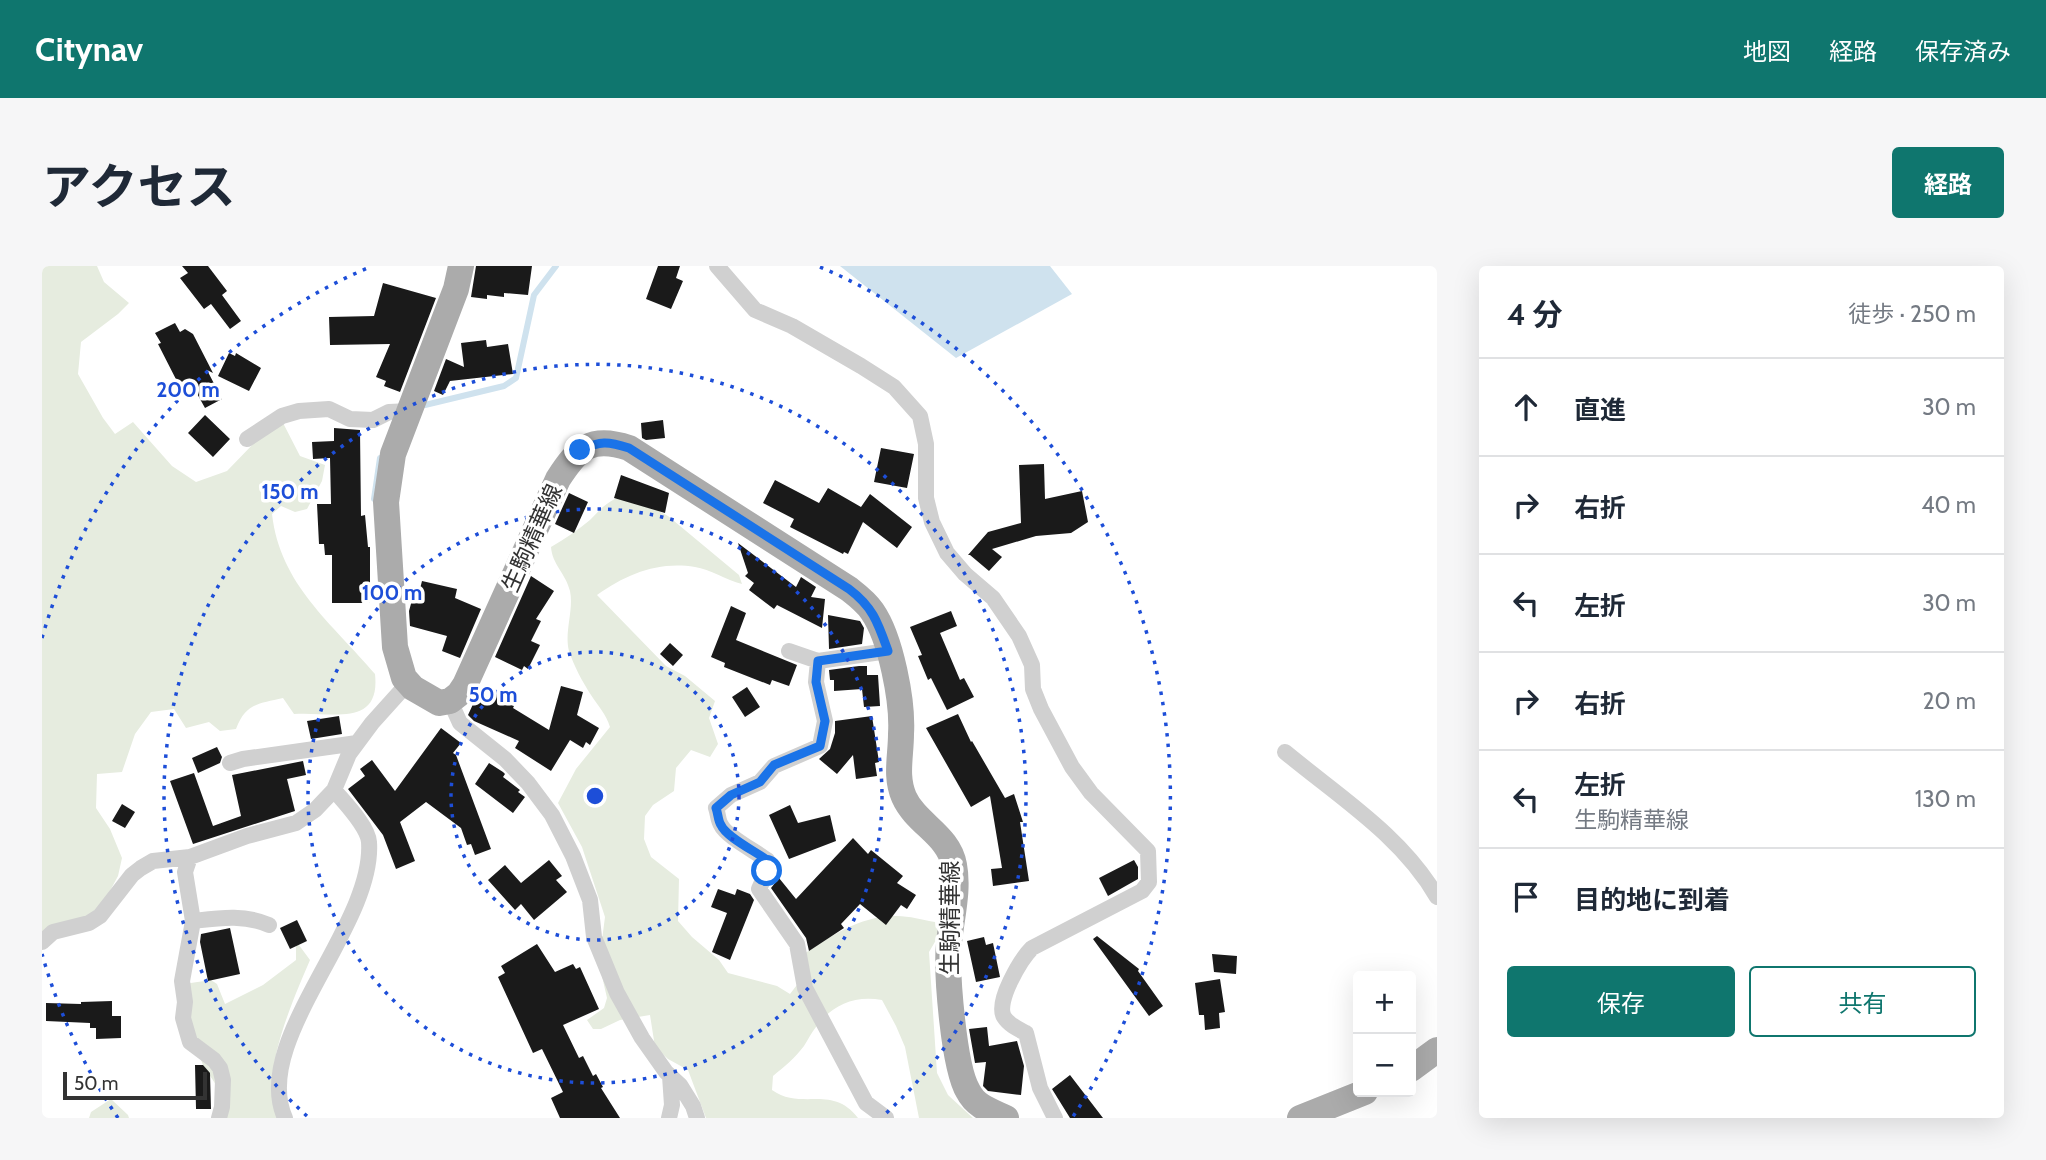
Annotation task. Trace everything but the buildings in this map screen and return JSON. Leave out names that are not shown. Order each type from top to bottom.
[{"type":"main road","points":[[450,701],[439,703],[404,678],[395,647],[386,502],[393,454],[456,289],[461,266]]},
{"type":"main road","name":"生駒精華線","points":[[450,701],[465,685],[558,479],[580,450],[597,443],[610,442],[629,448],[864,600],[874,614],[901,696],[898,765],[904,799],[941,838],[954,865],[954,909],[948,965],[959,1068],[968,1092],[980,1107],[1006,1118]]},
{"type":"main road","points":[[1416,1065],[1437,1050]]},
{"type":"main road","points":[[1300,1118],[1353,1097]]},
{"type":"street","points":[[717,266],[755,310],[792,326],[894,387],[920,416],[926,444],[926,498],[932,522],[947,553],[965,574],[993,598],[1019,636],[1032,665],[1033,689],[1041,709],[1072,767],[1091,793],[1148,851],[1149,881],[1142,891],[1032,948],[1023,957],[1001,1002],[1003,1016],[1010,1025],[1026,1033],[1040,1088],[1055,1118]]},
{"type":"street","points":[[247,439],[282,416],[299,411],[329,409],[349,419],[373,420],[389,412],[410,411]]},
{"type":"street","points":[[789,651],[818,661],[888,651]]},
{"type":"street","points":[[818,661],[816,682],[825,721],[820,746],[774,765],[760,782],[731,795],[716,808],[721,826],[727,833],[767,860],[767,871],[759,889],[797,944],[805,988],[866,1103],[886,1118]]},
{"type":"street","points":[[42,942],[53,932],[89,923],[100,916],[132,875],[153,861],[190,857],[247,836],[296,823],[315,810],[334,790],[349,754],[357,743],[408,683]]},
{"type":"street","points":[[450,701],[460,723],[505,759],[528,783],[552,815],[573,856],[590,900],[594,937],[617,993],[642,1038],[670,1076],[680,1085],[697,1118]]},
{"type":"street","points":[[230,763],[357,743]]},
{"type":"street","points":[[1285,752],[1389,836],[1426,878],[1437,897]]},
{"type":"street","points":[[285,1118],[281,1110],[282,1058],[303,1008],[363,891],[369,841],[355,814],[334,790]]},
{"type":"street","points":[[190,857],[185,872],[193,921],[182,981],[185,1002],[183,1018],[190,1042],[214,1060],[220,1068],[223,1080],[219,1118]]},
{"type":"street","points":[[193,921],[239,917],[256,919],[269,925]]},
{"type":"street","points":[[669,1118],[672,1105],[670,1076]]},
{"type":"shaded area","points":[[42,266],[97,266],[104,282],[129,303],[81,342],[78,374],[115,434],[133,422],[172,466],[196,482],[227,471],[257,440],[282,421],[300,456],[325,465],[322,481],[307,509],[295,512],[281,506],[272,514],[277,539],[285,562],[310,602],[375,674],[375,691],[370,703],[350,714],[294,714],[283,698],[267,702],[249,709],[236,729],[220,731],[209,722],[186,728],[174,709],[151,712],[135,734],[122,772],[97,774],[96,808],[110,829],[122,858],[118,876],[91,926],[42,942]]},
{"type":"shaded area","points":[[617,498],[650,506],[668,516],[739,575],[742,584],[701,568],[668,566],[631,575],[597,595],[666,666],[685,676],[715,701],[709,718],[718,744],[710,757],[691,750],[676,768],[674,791],[653,805],[645,816],[644,839],[651,857],[679,879],[678,921],[719,960],[728,973],[777,986],[790,994],[803,977],[801,956],[846,928],[871,919],[897,916],[935,922],[939,935],[929,952],[937,1073],[948,1095],[973,1118],[919,1118],[905,1047],[882,1000],[862,999],[837,1007],[822,1019],[804,1046],[773,1076],[772,1090],[783,1096],[838,1102],[858,1118],[706,1118],[688,1070],[668,1059],[655,1047],[650,1015],[620,1020],[601,1029],[593,1029],[587,1020],[604,1008],[607,998],[599,963],[605,917],[582,847],[558,803],[576,769],[610,727],[581,679],[569,651],[570,591],[551,547]]},
{"type":"shaded area","points":[[296,941],[310,960],[287,1017],[275,1061],[272,1083],[274,1102],[280,1118],[219,1118],[220,1091],[203,1065],[185,1018],[184,984],[211,980],[217,984],[225,1004],[263,985],[296,960]]},
{"type":"shaded area","points":[[111,1099],[129,1118],[89,1118],[91,1112]]},
{"type":"water","points":[[840,266],[1050,266],[1072,294],[956,358]]},
{"type":"waterway","points":[[425,405],[504,386],[516,378],[534,295],[556,266]]},
{"type":"waterway","points":[[374,499],[380,458]]},
{"type":"route","points":[[580,450],[597,443],[610,442],[629,448],[849,589],[864,600],[874,614],[888,651],[818,661],[816,682],[825,721],[820,746],[774,765],[760,782],[731,795],[716,808],[721,826],[734,839],[767,860],[767,871]]}]
